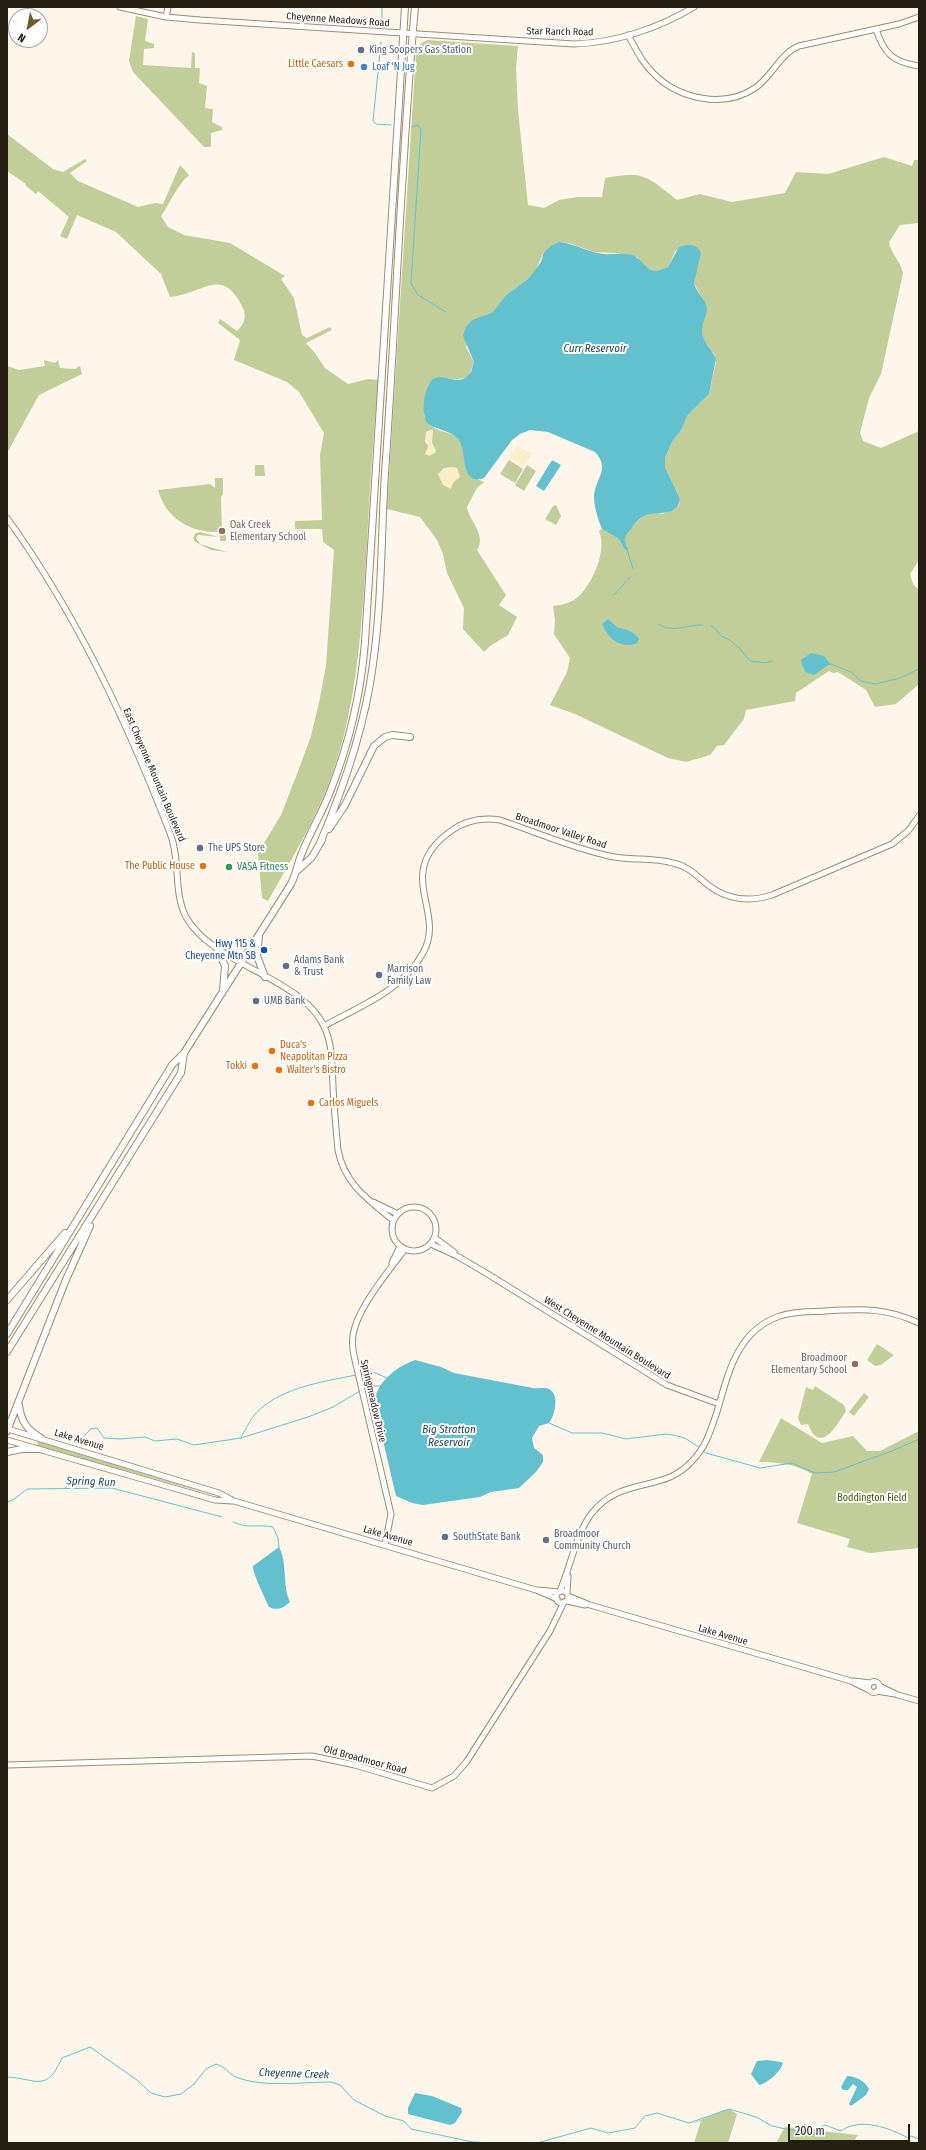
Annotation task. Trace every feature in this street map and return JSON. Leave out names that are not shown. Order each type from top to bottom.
[{"type":"highway","points":[[298,870],[301,853],[327,800],[341,762],[352,722],[363,662],[405,7]]},
{"type":"highway","points":[[7,1334],[172,1064],[184,1053],[298,870],[312,858],[339,797],[356,747],[374,664],[412,34],[415,7]]},
{"type":"highway","points":[[320,842],[345,805],[374,746],[385,737],[392,735],[410,737]]},
{"type":"highway","points":[[260,933],[257,956],[265,977]]},
{"type":"highway","points":[[216,946],[225,966],[222,992]]},
{"type":"highway","points":[[7,1352],[181,1073],[184,1053]]},
{"type":"highway","points":[[8,1430],[73,1262],[113,1184]]},
{"type":"highway","points":[[7,1300],[50,1252],[87,1204]]},
{"type":"highway","points":[[19,1403],[20,1414],[25,1426],[41,1438]]},
{"type":"highway","points":[[7,1452],[22,1449],[37,1449]]},
{"type":"street","name":"Cheyenne Meadows Road","points":[[120,7],[166,17],[412,34]]},
{"type":"street","points":[[166,17],[168,7]]},
{"type":"street","name":"Star Ranch Road","points":[[412,34],[574,44],[596,42],[628,35],[694,7]]},
{"type":"street","points":[[628,35],[642,61],[662,81],[678,91],[695,97],[720,100],[738,96],[756,88],[766,78],[782,57],[793,48],[876,29],[919,17]]},
{"type":"street","points":[[876,29],[883,47],[890,56],[902,62],[919,66]]},
{"type":"street","name":"East Cheyenne Mountain Boulevard","points":[[7,518],[55,589],[82,635],[128,733],[177,853],[178,888],[182,908],[194,927],[216,946],[306,1003],[324,1026],[331,1054],[339,1158],[349,1180],[370,1201],[394,1220]]},
{"type":"street","name":"Broadmoor Valley Road","points":[[324,1026],[387,991],[402,979],[419,960],[426,948],[430,933],[429,918],[422,886],[427,858],[440,838],[469,821],[484,818],[500,820],[597,853],[623,858],[672,862],[688,869],[719,892],[732,897],[752,899],[772,895],[892,844],[905,834],[919,816]]},
{"type":"street","name":"East Cheyenne Mountain Boulevard","points":[[370,1201],[398,1214]]},
{"type":"street","points":[[417,1206],[426,1209],[436,1222],[435,1238],[431,1244],[421,1250],[403,1248],[393,1235],[394,1220],[398,1214],[409,1207],[417,1206]]},
{"type":"street","name":"West Cheyenne Mountain Boulevard","points":[[435,1238],[457,1256]]},
{"type":"street","name":"West Cheyenne Mountain Boulevard","points":[[431,1244],[457,1256],[660,1382],[676,1390],[719,1404]]},
{"type":"street","name":"Springmeadow Drive","points":[[385,1545],[391,1514],[354,1360],[352,1345],[354,1327],[403,1248]]},
{"type":"street","points":[[719,1404],[739,1348],[755,1329],[774,1318],[795,1313],[872,1310],[897,1313],[919,1323]]},
{"type":"street","name":"Old Broadmoor Road","points":[[556,1617],[559,1591],[568,1573],[584,1525],[601,1503],[623,1490],[665,1480],[682,1471],[697,1456],[705,1444],[719,1404]]},
{"type":"street","name":"Lake Avenue","points":[[8,1430],[41,1438],[219,1493],[234,1501],[536,1590],[557,1600],[567,1598]]},
{"type":"street","name":"Lake Avenue","points":[[7,1440],[215,1500],[234,1501]]},
{"type":"street","name":"Old Broadmoor Road","points":[[7,1764],[312,1756],[355,1765],[432,1788],[454,1776],[467,1760],[550,1631],[567,1598],[568,1573]]},
{"type":"street","name":"Lake Avenue","points":[[536,1590],[559,1591],[567,1598],[851,1681],[874,1682],[878,1688],[874,1693],[851,1681]]},
{"type":"street","points":[[869,1690],[870,1683]]},
{"type":"street","points":[[878,1688],[919,1701]]},
{"type":"green space","points":[[136,16],[148,19],[145,41],[154,44],[154,48],[144,49],[143,65],[191,68],[192,52],[195,53],[195,68],[200,68],[199,83],[207,86],[205,108],[213,109],[212,122],[222,127],[222,130],[211,133],[211,147],[204,147],[133,72],[129,61]]},
{"type":"green space","points":[[427,40],[518,46],[516,68],[518,110],[528,205],[544,208],[559,200],[577,197],[602,197],[605,178],[629,175],[644,177],[658,185],[677,200],[700,194],[732,202],[785,193],[796,172],[828,174],[884,157],[912,166],[914,160],[919,160],[919,223],[900,225],[889,242],[903,273],[881,374],[869,398],[860,433],[863,441],[881,448],[919,431],[919,560],[910,574],[913,584],[919,590],[919,684],[896,704],[875,707],[866,690],[838,672],[833,673],[829,671],[796,693],[795,701],[746,710],[744,719],[724,745],[717,746],[710,755],[686,762],[668,758],[575,714],[550,705],[567,672],[570,658],[554,634],[555,621],[553,606],[574,600],[592,578],[600,558],[601,539],[599,531],[602,529],[619,539],[625,550],[625,534],[643,516],[654,512],[663,514],[679,505],[680,499],[665,467],[665,458],[672,442],[682,429],[687,416],[709,394],[716,362],[714,354],[704,341],[702,333],[702,326],[707,310],[706,305],[694,283],[695,273],[676,250],[668,267],[657,272],[645,267],[637,257],[616,253],[594,252],[569,243],[560,242],[544,252],[536,269],[528,279],[506,295],[494,312],[484,315],[466,347],[474,362],[469,376],[458,379],[439,378],[432,381],[427,391],[424,416],[435,428],[453,435],[459,440],[463,446],[466,468],[475,477],[484,482],[477,488],[467,507],[479,533],[480,544],[477,550],[506,595],[499,605],[517,617],[508,635],[490,646],[484,652],[463,629],[464,608],[447,573],[443,554],[437,540],[420,517],[387,509],[416,53],[420,44]]},
{"type":"green space","points":[[7,134],[53,169],[63,172],[85,159],[87,161],[70,173],[78,181],[138,207],[155,203],[163,204],[180,165],[189,175],[177,189],[161,216],[168,227],[184,235],[230,243],[285,276],[281,279],[294,298],[302,335],[307,338],[330,327],[332,330],[306,343],[325,368],[348,384],[368,379],[378,380],[362,613],[357,665],[348,716],[329,784],[305,835],[268,901],[262,898],[258,853],[281,815],[311,736],[326,665],[334,550],[323,542],[322,529],[295,529],[295,521],[322,520],[320,455],[324,433],[299,392],[287,382],[234,360],[240,340],[218,323],[220,319],[237,331],[242,325],[245,316],[242,306],[234,294],[226,287],[210,285],[181,295],[170,297],[161,274],[116,232],[77,215],[67,239],[60,236],[69,217],[38,191],[36,194],[25,185],[26,184],[7,171]]},
{"type":"green space","points":[[44,360],[55,363],[58,360],[60,368],[75,369],[80,366],[82,374],[39,395],[7,453],[7,366],[19,370],[45,366]]},
{"type":"green space","points":[[509,460],[523,469],[515,483],[500,474]]},
{"type":"green space","points":[[255,465],[264,465],[265,476],[255,476]]},
{"type":"green space","points":[[527,465],[536,471],[524,491],[515,485]]},
{"type":"green space","points":[[215,478],[223,478],[223,494],[221,497],[222,532],[226,535],[226,541],[220,541],[220,532],[209,532],[190,527],[173,516],[167,509],[158,490],[210,484],[215,488]]},
{"type":"green space","points":[[556,505],[561,516],[556,525],[545,519],[553,506]]},
{"type":"green space","points":[[200,532],[219,537],[198,535],[196,538],[200,544],[227,552],[211,550],[195,542],[193,538],[196,533]]},
{"type":"green space","points":[[877,1344],[894,1355],[881,1365],[875,1366],[867,1360]]},
{"type":"green space","points":[[815,1386],[844,1405],[846,1411],[833,1430],[823,1438],[818,1437],[813,1433],[808,1424],[801,1425],[798,1418],[806,1387],[813,1390]]},
{"type":"green space","points":[[864,1393],[869,1397],[854,1416],[849,1412]]},
{"type":"green space","name":"Boddington Field","points":[[781,1418],[822,1443],[853,1436],[867,1451],[880,1451],[919,1431],[919,1548],[870,1553],[847,1547],[850,1539],[797,1523],[812,1474],[787,1464],[759,1462]]},
{"type":"green space","points":[[38,1441],[213,1495],[37,1446]]},
{"type":"green space","points":[[729,2109],[737,2114],[728,2143],[694,2143],[701,2121],[690,2124]]},
{"type":"green space","points":[[785,2127],[858,2135],[853,2143],[776,2143]]},
{"type":"sand","points":[[433,430],[432,443],[436,450],[435,453],[429,456],[425,454],[428,446],[425,442],[426,432]]},
{"type":"sand","points":[[517,446],[532,454],[524,466],[510,457]]},
{"type":"sand","points":[[444,468],[457,468],[460,477],[453,483],[451,489],[443,485],[438,474]]},
{"type":"water","name":"Curr Reservoir","points":[[559,242],[571,244],[592,252],[632,255],[639,259],[649,269],[657,271],[668,267],[679,247],[692,245],[697,247],[701,253],[694,283],[707,307],[702,328],[703,336],[716,359],[709,394],[687,416],[682,429],[672,442],[665,458],[665,467],[680,499],[678,505],[675,509],[670,511],[649,514],[640,519],[625,537],[625,543],[628,549],[625,550],[619,539],[602,529],[598,517],[594,496],[601,474],[602,464],[600,458],[595,452],[548,432],[530,430],[520,434],[512,440],[484,478],[476,479],[467,473],[463,451],[458,439],[447,432],[428,424],[424,413],[425,394],[433,379],[443,377],[457,380],[466,377],[471,372],[474,362],[463,336],[466,327],[472,320],[493,312],[506,295],[528,279],[541,262],[544,252]]},
{"type":"water","points":[[552,460],[561,465],[544,491],[536,486]]},
{"type":"water","points":[[608,619],[618,628],[635,634],[639,639],[637,643],[625,645],[620,644],[611,638],[602,624]]},
{"type":"water","points":[[811,653],[824,656],[831,665],[828,665],[814,675],[805,672],[801,660]]},
{"type":"water","name":"Big Stratton Reservoir","points":[[415,1360],[441,1367],[454,1373],[533,1388],[547,1388],[552,1392],[555,1400],[555,1410],[549,1423],[539,1426],[532,1438],[534,1448],[543,1455],[543,1462],[536,1472],[519,1488],[491,1492],[480,1497],[423,1505],[412,1503],[396,1496],[374,1402],[376,1394],[384,1381],[395,1371]]},
{"type":"water","points":[[279,1547],[282,1554],[286,1589],[290,1602],[283,1607],[275,1609],[269,1607],[257,1580],[253,1566]]},
{"type":"water","points":[[767,2060],[783,2063],[780,2070],[773,2077],[759,2085],[751,2074],[757,2061]]},
{"type":"water","points":[[847,2076],[860,2080],[869,2089],[866,2095],[851,2106],[849,2104],[857,2087],[853,2084],[848,2090],[843,2090],[841,2087]]},
{"type":"water","points":[[415,2093],[432,2096],[461,2108],[462,2112],[455,2123],[450,2125],[408,2114],[408,2108]]},
{"type":"waterway","points":[[382,7],[382,22]]},
{"type":"waterway","points":[[381,42],[373,121],[376,124],[391,125]]},
{"type":"waterway","points":[[412,127],[418,125],[421,129],[411,283],[418,295],[446,312]]},
{"type":"waterway","points":[[627,549],[633,569]]},
{"type":"waterway","points":[[614,595],[630,577]]},
{"type":"waterway","points":[[659,624],[669,628],[703,625]]},
{"type":"waterway","points":[[711,626],[715,628],[721,636],[730,640],[750,661],[765,663],[772,661]]},
{"type":"waterway","points":[[831,664],[851,672],[861,681],[875,684],[900,678],[919,669]]},
{"type":"waterway","points":[[361,1374],[373,1372],[387,1378]]},
{"type":"waterway","points":[[241,1437],[252,1418],[273,1400],[300,1388],[329,1380],[356,1375]]},
{"type":"waterway","points":[[365,1388],[369,1386],[381,1386]]},
{"type":"waterway","points":[[84,1436],[91,1429],[97,1428],[104,1438],[120,1439],[145,1437],[155,1441],[177,1439],[194,1445],[241,1438],[308,1417],[333,1407],[360,1391]]},
{"type":"waterway","points":[[549,1423],[572,1433],[602,1433],[626,1439],[666,1434],[673,1435],[685,1438],[700,1448]]},
{"type":"waterway","points":[[702,1450],[706,1453],[760,1468],[792,1463],[815,1473],[834,1472],[892,1451],[919,1439]]},
{"type":"waterway","points":[[65,1488],[76,1479]]},
{"type":"waterway","name":"Spring Run","points":[[7,1502],[13,1500],[27,1489],[112,1488],[222,1517]]},
{"type":"waterway","name":"Spring Run","points":[[233,1522],[248,1526],[273,1527],[278,1538],[279,1547]]},
{"type":"waterway","name":"Cheyenne Creek","points":[[7,2077],[33,2081],[45,2080],[51,2076],[62,2058],[90,2047],[137,2080],[151,2093],[165,2097],[181,2094],[194,2084],[206,2069],[216,2064],[223,2067],[236,2077],[258,2082],[283,2084],[331,2082],[340,2085],[354,2100],[385,2116],[404,2121],[411,2129],[473,2142],[491,2143]]},
{"type":"waterway","name":"Cheyenne Creek","points":[[537,2143],[591,2128],[608,2133],[635,2128],[645,2116],[657,2113],[689,2123],[729,2109],[756,2117],[772,2126],[795,2131],[811,2132],[825,2125],[841,2131],[849,2127],[866,2124],[884,2128],[908,2138],[911,2136],[919,2139]]},
{"type":"place","name":"King Soopers Gas Station","points":[[361,50]]},
{"type":"place","name":"Little Caesars","points":[[351,64]]},
{"type":"place","name":"Loaf 'N Jug","points":[[364,67]]},
{"type":"place","name":"Oak Creek Elementary School","points":[[222,531]]},
{"type":"place","name":"The UPS Store","points":[[200,848]]},
{"type":"place","name":"The Public House","points":[[203,866]]},
{"type":"place","name":"VASA Fitness","points":[[229,867]]},
{"type":"place","name":"Hwy 115 & Cheyenne Mtn SB","points":[[264,950]]},
{"type":"place","name":"Adams Bank & Trust","points":[[286,966]]},
{"type":"place","name":"Marrison Family Law","points":[[379,975]]},
{"type":"place","name":"UMB Bank","points":[[256,1001]]},
{"type":"place","name":"Duca's Neapolitan Pizza","points":[[272,1051]]},
{"type":"place","name":"Tokki","points":[[255,1066]]},
{"type":"place","name":"Walter's Bistro","points":[[279,1070]]},
{"type":"place","name":"Carlos Miguels","points":[[311,1103]]},
{"type":"place","name":"Broadmoor Elementary School","points":[[855,1364]]},
{"type":"place","name":"SouthState Bank","points":[[445,1537]]},
{"type":"place","name":"Broadmoor Community Church","points":[[546,1540]]}]
